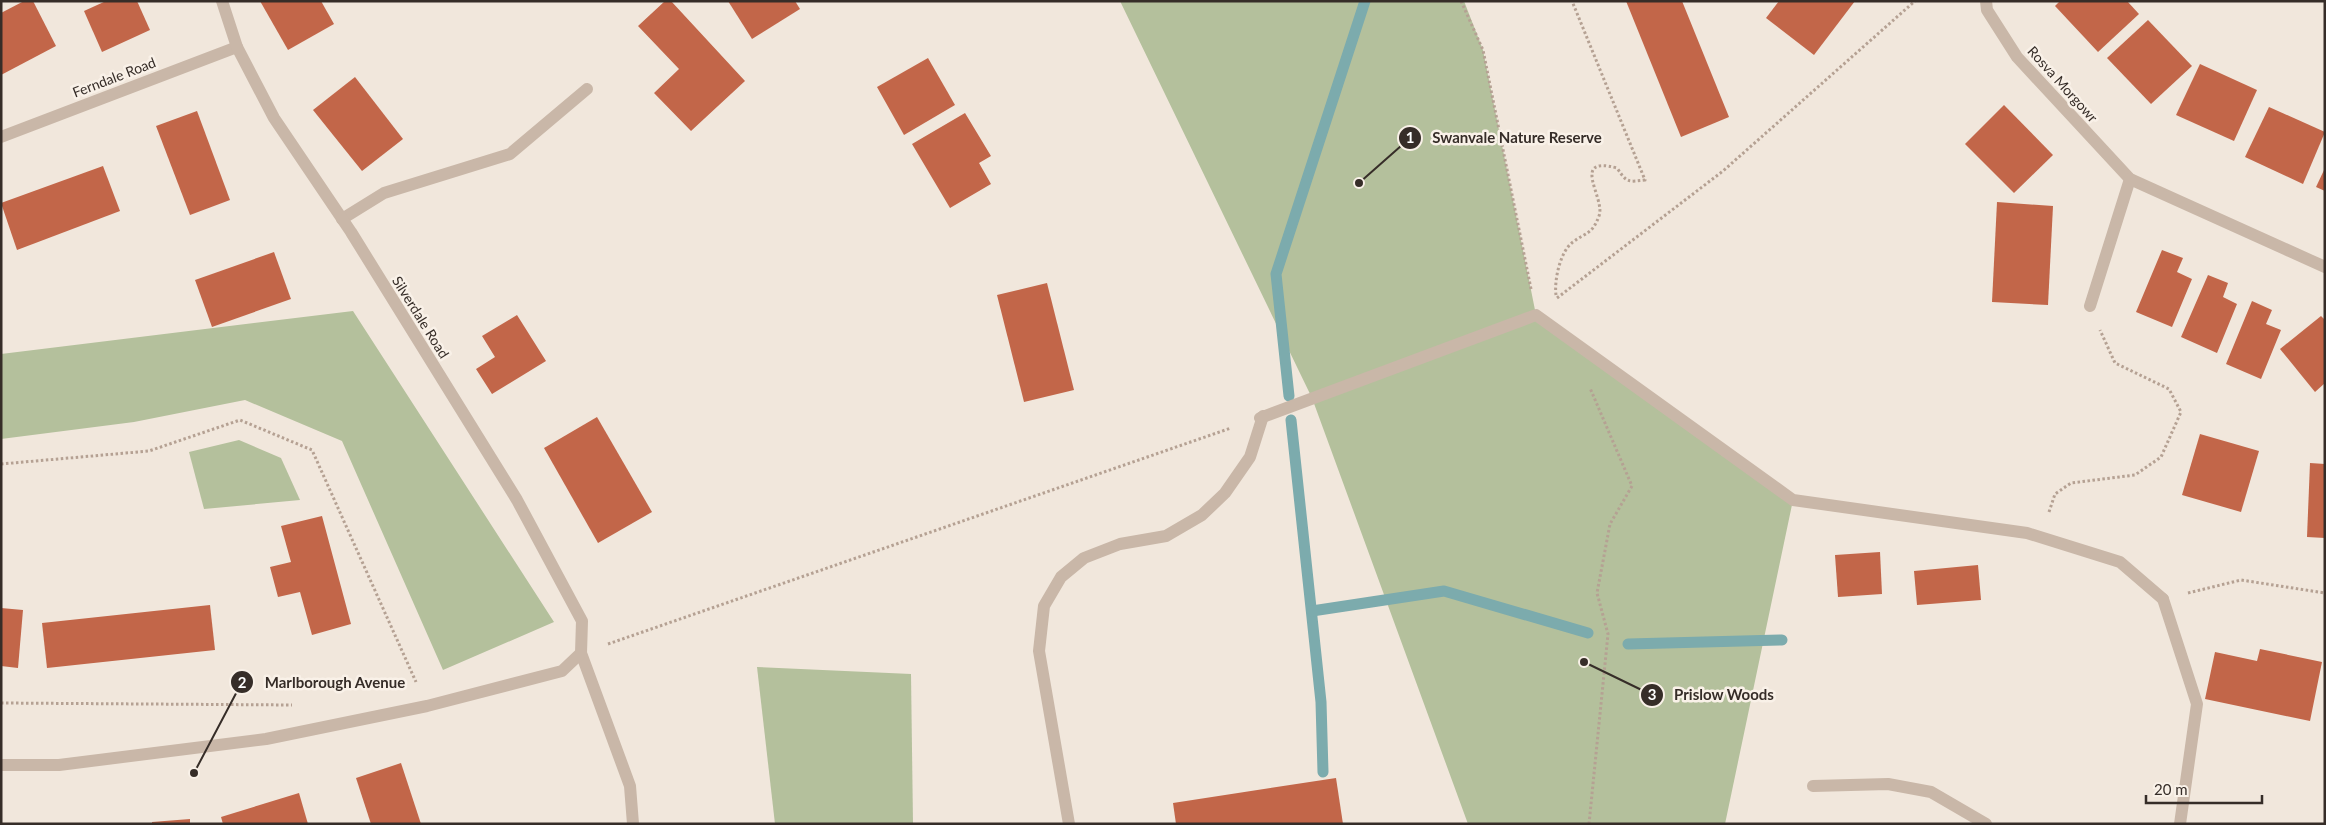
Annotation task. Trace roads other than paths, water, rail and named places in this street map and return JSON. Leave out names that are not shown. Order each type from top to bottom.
[{"type":"street","name":"Silverdale Road","points":[[222,1],[238,47],[274,118],[342,219],[517,500],[582,621],[581,654]]},
{"type":"street","name":"Rosva Morgowr","points":[[1986,1],[1987,10],[2017,57],[2130,179],[2325,266]]},
{"type":"street","name":"Ferndale Road","points":[[1,137],[238,47]]},
{"type":"street","points":[[342,219],[384,193],[510,154],[587,90]]},
{"type":"street","points":[[2090,306],[2130,179]]},
{"type":"street","points":[[1069,824],[1039,651],[1044,606],[1060,577],[1084,558],[1120,544],[1166,536],[1202,514],[1225,493],[1250,457],[1262,417],[1536,315],[1793,500],[2040,536],[2120,562],[2163,599],[2197,704],[2180,824]]},
{"type":"street","points":[[1,765],[59,765],[266,739],[427,706],[562,671],[581,654],[630,786],[633,824]]},
{"type":"street","points":[[1813,786],[1888,784],[1931,792],[1986,824]]},
{"type":"waterway","points":[[1289,396],[1276,274],[1365,1]]},
{"type":"waterway","points":[[1291,420],[1321,702],[1323,772]]},
{"type":"waterway","points":[[1312,611],[1444,591],[1588,633]]},
{"type":"waterway","points":[[1628,644],[1782,640]]},
{"type":"place","name":"Swanvale Nature Reserve","points":[[1359,183]]},
{"type":"place","name":"Prislow Woods","points":[[1584,662]]},
{"type":"place","name":"Marlborough Avenue","points":[[194,773]]}]
